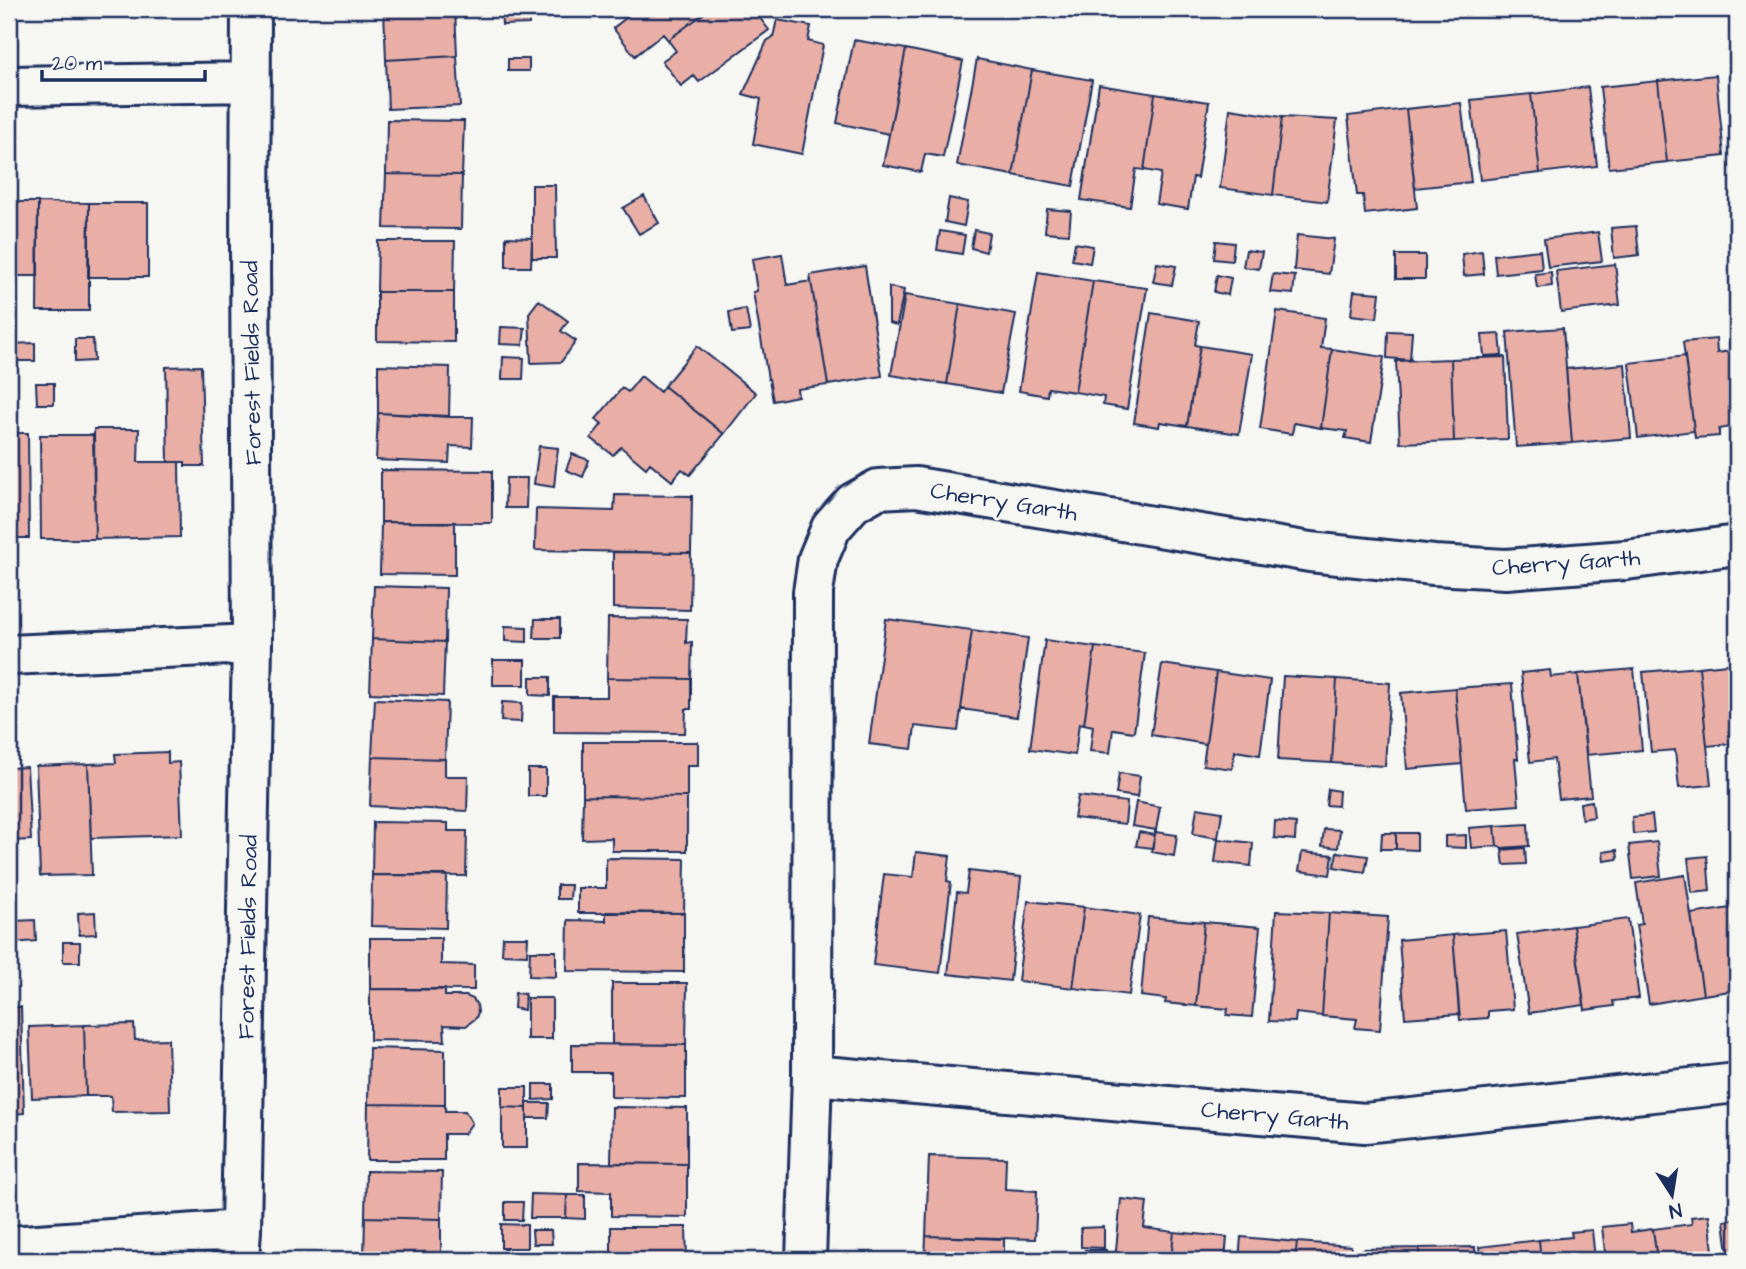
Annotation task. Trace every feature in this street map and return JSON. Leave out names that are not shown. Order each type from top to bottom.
[{"type":"street","name":"Forest Fields Road","points":[[9,1246],[240,1245],[252,644],[251,9]]},
{"type":"street","points":[[9,86],[251,82]]},
{"type":"street","name":"Cherry Garth","points":[[806,1260],[812,1075],[813,592],[818,559],[831,528],[853,503],[877,489],[916,487],[1310,552],[1434,565],[1506,569],[1626,560],[1737,545]]},
{"type":"street","points":[[9,655],[252,644]]},
{"type":"street","name":"Cherry Garth","points":[[812,1075],[1366,1123],[1737,1083]]},
{"type":"building","points":[[455,9],[457,56],[386,60],[384,11]]},
{"type":"building","points":[[501,9],[528,9],[529,24],[502,25]]},
{"type":"building","points":[[638,9],[710,9],[668,40],[663,34],[635,56],[613,28]]},
{"type":"building","points":[[710,9],[753,9],[769,30],[699,82],[694,76],[681,86],[662,61],[676,51],[668,40]]},
{"type":"building","points":[[777,20],[811,26],[808,41],[823,45],[802,154],[753,144],[761,99],[743,94],[767,41],[773,37]]},
{"type":"building","points":[[854,40],[906,49],[889,134],[837,123]]},
{"type":"building","points":[[906,49],[963,61],[943,157],[925,154],[921,172],[883,165]]},
{"type":"building","points":[[457,56],[460,106],[388,109],[386,60]]},
{"type":"building","points":[[508,59],[529,59],[529,71],[508,71]]},
{"type":"building","points":[[977,59],[1032,70],[1013,175],[957,165]]},
{"type":"building","points":[[1032,70],[1092,80],[1073,186],[1013,175]]},
{"type":"building","points":[[1737,73],[1737,168],[1730,74]]},
{"type":"building","points":[[1716,75],[1724,156],[1667,162],[1658,81]]},
{"type":"building","points":[[1658,81],[1667,162],[1609,168],[1600,87]]},
{"type":"building","points":[[1099,85],[1155,94],[1144,170],[1136,169],[1130,207],[1081,200]]},
{"type":"building","points":[[1588,87],[1597,166],[1540,173],[1531,94]]},
{"type":"building","points":[[1155,94],[1209,102],[1197,178],[1193,177],[1188,209],[1156,204],[1161,173],[1144,170]]},
{"type":"building","points":[[1531,94],[1540,173],[1480,180],[1471,100]]},
{"type":"building","points":[[1461,103],[1471,182],[1415,188],[1406,109]]},
{"type":"building","points":[[1230,109],[1282,117],[1273,195],[1220,188]]},
{"type":"building","points":[[1406,109],[1417,208],[1365,214],[1363,195],[1357,195],[1348,116]]},
{"type":"building","points":[[1282,117],[1337,120],[1327,202],[1273,195]]},
{"type":"building","points":[[387,120],[464,121],[462,175],[386,174]]},
{"type":"building","points":[[386,174],[462,175],[461,229],[384,228]]},
{"type":"building","points":[[532,185],[555,185],[556,258],[532,258]]},
{"type":"building","points":[[644,196],[659,223],[639,234],[623,208]]},
{"type":"building","points":[[949,198],[968,202],[964,226],[945,222]]},
{"type":"building","points":[[9,202],[38,202],[38,276],[9,276]]},
{"type":"building","points":[[38,202],[89,203],[89,311],[37,311]]},
{"type":"building","points":[[89,203],[148,203],[148,277],[88,277]]},
{"type":"building","points":[[1047,209],[1071,211],[1069,234],[1045,232]]},
{"type":"building","points":[[1636,226],[1639,255],[1614,258],[1611,228]]},
{"type":"building","points":[[974,230],[989,233],[986,252],[971,248]]},
{"type":"building","points":[[940,231],[965,235],[962,254],[937,250]]},
{"type":"building","points":[[1598,232],[1602,261],[1548,267],[1544,239]]},
{"type":"building","points":[[1297,235],[1334,239],[1329,274],[1294,270]]},
{"type":"building","points":[[506,237],[532,238],[531,267],[506,267]]},
{"type":"building","points":[[378,241],[455,241],[454,292],[377,292]]},
{"type":"building","points":[[1216,241],[1234,243],[1232,261],[1214,259]]},
{"type":"building","points":[[1075,243],[1093,246],[1090,263],[1072,260]]},
{"type":"building","points":[[1246,250],[1262,252],[1259,269],[1243,267]]},
{"type":"building","points":[[1540,250],[1542,269],[1496,274],[1494,255]]},
{"type":"building","points":[[1482,251],[1484,274],[1464,276],[1462,254]]},
{"type":"building","points":[[782,254],[787,285],[811,281],[828,385],[797,389],[798,396],[773,401],[753,292],[757,291],[752,259]]},
{"type":"building","points":[[1396,255],[1425,255],[1425,279],[1396,279]]},
{"type":"building","points":[[1157,263],[1176,266],[1172,285],[1153,282]]},
{"type":"building","points":[[1615,264],[1620,305],[1561,312],[1556,271]]},
{"type":"building","points":[[865,266],[882,376],[828,385],[810,275]]},
{"type":"building","points":[[1038,272],[1093,281],[1075,392],[1048,388],[1047,396],[1019,391]]},
{"type":"building","points":[[1551,272],[1552,286],[1537,288],[1535,274]]},
{"type":"building","points":[[1273,274],[1295,276],[1293,294],[1270,292]]},
{"type":"building","points":[[1217,275],[1231,278],[1228,295],[1214,292]]},
{"type":"building","points":[[1093,281],[1147,288],[1127,409],[1103,405],[1104,397],[1075,392]]},
{"type":"building","points":[[889,287],[904,290],[897,325],[889,323]]},
{"type":"building","points":[[1354,291],[1380,293],[1377,318],[1351,315]]},
{"type":"building","points":[[377,292],[454,292],[454,342],[377,341]]},
{"type":"building","points":[[905,295],[960,304],[947,384],[891,375]]},
{"type":"building","points":[[539,300],[568,321],[561,331],[576,341],[561,362],[531,363],[529,313]]},
{"type":"building","points":[[960,304],[1016,314],[1001,393],[947,384]]},
{"type":"building","points":[[746,309],[750,331],[732,333],[729,312]]},
{"type":"building","points":[[1277,311],[1325,318],[1321,348],[1332,349],[1321,428],[1294,423],[1292,434],[1260,429]]},
{"type":"building","points":[[1151,313],[1199,321],[1195,345],[1200,346],[1187,426],[1160,422],[1159,427],[1134,423]]},
{"type":"building","points":[[501,327],[525,328],[523,345],[500,344]]},
{"type":"building","points":[[1563,328],[1572,443],[1516,447],[1507,332]]},
{"type":"building","points":[[1388,331],[1412,332],[1410,360],[1387,358]]},
{"type":"building","points":[[1500,334],[1502,355],[1484,356],[1482,335]]},
{"type":"building","points":[[75,339],[93,339],[94,361],[75,362]]},
{"type":"building","points":[[1716,339],[1717,353],[1737,350],[1737,426],[1719,429],[1719,436],[1695,438],[1683,342]]},
{"type":"building","points":[[35,343],[35,361],[9,361],[9,344]]},
{"type":"building","points":[[697,346],[756,393],[724,434],[664,386]]},
{"type":"building","points":[[1200,346],[1252,354],[1239,434],[1187,426]]},
{"type":"building","points":[[1332,349],[1384,357],[1371,442],[1345,438],[1347,431],[1321,428]]},
{"type":"building","points":[[1685,356],[1694,431],[1638,438],[1629,363]]},
{"type":"building","points":[[503,357],[524,358],[523,379],[502,379]]},
{"type":"building","points":[[1505,357],[1508,439],[1454,441],[1451,359]]},
{"type":"building","points":[[1451,359],[1454,441],[1400,443],[1396,361]]},
{"type":"building","points":[[1625,364],[1631,438],[1572,443],[1566,369]]},
{"type":"building","points":[[378,365],[450,367],[449,417],[378,413]]},
{"type":"building","points":[[201,366],[204,466],[168,462],[166,367]]},
{"type":"building","points":[[641,376],[660,392],[664,386],[724,434],[690,475],[682,469],[672,481],[650,463],[646,468],[621,447],[613,455],[591,438],[602,424],[596,419],[622,388],[628,392]]},
{"type":"building","points":[[36,383],[54,383],[54,404],[37,404]]},
{"type":"building","points":[[378,413],[473,417],[472,447],[450,446],[449,463],[376,460]]},
{"type":"building","points":[[94,429],[139,429],[138,462],[179,462],[180,537],[95,539]]},
{"type":"building","points":[[9,433],[28,433],[29,538],[9,538]]},
{"type":"building","points":[[40,435],[93,435],[95,539],[41,539]]},
{"type":"building","points":[[539,446],[558,448],[554,487],[534,484]]},
{"type":"building","points":[[572,454],[589,460],[583,477],[566,470]]},
{"type":"building","points":[[381,470],[492,471],[492,523],[381,522]]},
{"type":"building","points":[[506,478],[527,478],[526,508],[505,508]]},
{"type":"building","points":[[615,495],[692,496],[691,553],[535,550],[536,509],[614,511]]},
{"type":"building","points":[[381,522],[455,522],[455,575],[380,574]]},
{"type":"building","points":[[613,552],[691,553],[690,610],[613,608]]},
{"type":"building","points":[[374,586],[446,588],[445,642],[372,639]]},
{"type":"building","points":[[608,618],[687,619],[686,643],[692,642],[691,679],[607,678]]},
{"type":"building","points":[[535,619],[560,619],[560,638],[534,638]]},
{"type":"building","points":[[886,619],[972,630],[958,731],[915,726],[912,749],[869,744]]},
{"type":"building","points":[[505,626],[527,627],[527,642],[505,641]]},
{"type":"building","points":[[972,630],[1028,638],[1017,717],[961,709]]},
{"type":"building","points":[[372,639],[445,642],[443,696],[370,693]]},
{"type":"building","points":[[1045,640],[1095,647],[1084,724],[1079,723],[1075,755],[1030,749]]},
{"type":"building","points":[[1095,647],[1145,653],[1134,732],[1113,729],[1110,753],[1090,751],[1093,726],[1084,724]]},
{"type":"building","points":[[493,660],[525,660],[525,685],[493,685]]},
{"type":"building","points":[[1737,663],[1737,743],[1707,746],[1699,667]]},
{"type":"building","points":[[1162,664],[1216,672],[1206,744],[1151,735]]},
{"type":"building","points":[[1699,667],[1711,785],[1679,788],[1675,750],[1651,752],[1643,672]]},
{"type":"building","points":[[1634,669],[1642,750],[1586,755],[1578,674]]},
{"type":"building","points":[[1550,670],[1551,677],[1578,674],[1591,796],[1559,799],[1554,759],[1530,762],[1521,673]]},
{"type":"building","points":[[1216,672],[1270,680],[1260,755],[1235,751],[1232,769],[1203,765]]},
{"type":"building","points":[[1283,676],[1337,679],[1332,763],[1278,760]]},
{"type":"building","points":[[530,677],[550,677],[550,696],[530,695]]},
{"type":"building","points":[[607,678],[691,679],[691,709],[686,709],[685,733],[554,732],[554,697],[607,697]]},
{"type":"building","points":[[1337,679],[1390,683],[1385,766],[1332,763]]},
{"type":"building","points":[[1512,684],[1519,805],[1466,809],[1455,688]]},
{"type":"building","points":[[1455,688],[1462,764],[1407,769],[1401,693]]},
{"type":"building","points":[[375,699],[447,702],[445,759],[372,757]]},
{"type":"building","points":[[502,702],[522,703],[521,722],[501,721]]},
{"type":"building","points":[[583,742],[698,742],[698,766],[687,766],[687,797],[583,796]]},
{"type":"building","points":[[168,752],[168,763],[179,762],[182,835],[91,838],[88,764],[116,763],[115,754]]},
{"type":"building","points":[[372,757],[445,759],[445,776],[468,776],[467,811],[370,806]]},
{"type":"building","points":[[88,764],[92,875],[40,876],[36,766]]},
{"type":"building","points":[[27,767],[31,840],[9,841],[9,768]]},
{"type":"building","points":[[528,769],[546,769],[546,796],[528,796]]},
{"type":"building","points":[[1119,773],[1140,776],[1137,797],[1116,794]]},
{"type":"building","points":[[1328,789],[1339,791],[1338,806],[1326,805]]},
{"type":"building","points":[[583,796],[687,797],[687,851],[612,851],[612,838],[582,839]]},
{"type":"building","points":[[1078,796],[1127,802],[1125,824],[1074,818]]},
{"type":"building","points":[[1592,801],[1594,817],[1582,819],[1580,803]]},
{"type":"building","points":[[1136,802],[1160,807],[1156,830],[1132,826]]},
{"type":"building","points":[[1197,808],[1222,812],[1218,838],[1193,834]]},
{"type":"building","points":[[1652,815],[1654,832],[1633,834],[1632,817]]},
{"type":"building","points":[[1275,821],[1296,823],[1295,840],[1274,838]]},
{"type":"building","points":[[373,822],[448,823],[448,831],[467,831],[466,876],[372,875]]},
{"type":"building","points":[[1528,824],[1529,846],[1497,846],[1495,826]]},
{"type":"building","points":[[1495,826],[1497,846],[1471,848],[1469,828]]},
{"type":"building","points":[[1324,829],[1340,830],[1338,848],[1322,846]]},
{"type":"building","points":[[1139,832],[1155,835],[1152,848],[1136,846]]},
{"type":"building","points":[[1155,832],[1177,835],[1174,856],[1152,852]]},
{"type":"building","points":[[1382,833],[1396,833],[1396,849],[1381,849]]},
{"type":"building","points":[[1396,833],[1417,833],[1417,850],[1396,849]]},
{"type":"building","points":[[1466,835],[1466,848],[1445,847],[1445,836]]},
{"type":"building","points":[[1218,839],[1253,843],[1251,866],[1215,862]]},
{"type":"building","points":[[1657,842],[1661,876],[1633,879],[1629,845]]},
{"type":"building","points":[[1525,848],[1526,864],[1504,865],[1502,850]]},
{"type":"building","points":[[1617,850],[1618,859],[1604,861],[1603,852]]},
{"type":"building","points":[[916,852],[950,856],[947,881],[951,882],[940,973],[873,965],[884,874],[913,877]]},
{"type":"building","points":[[1302,852],[1333,855],[1330,875],[1299,871]]},
{"type":"building","points":[[1337,852],[1368,856],[1365,872],[1334,867]]},
{"type":"building","points":[[1707,856],[1710,891],[1692,893],[1688,858]]},
{"type":"building","points":[[606,858],[685,859],[684,913],[578,913],[578,888],[606,888]]},
{"type":"building","points":[[969,871],[1021,877],[1010,981],[948,974],[957,892],[966,893]]},
{"type":"building","points":[[372,875],[447,875],[446,928],[371,926]]},
{"type":"building","points":[[1685,875],[1703,995],[1649,1004],[1636,925],[1642,924],[1636,883]]},
{"type":"building","points":[[557,885],[571,885],[570,899],[557,899]]},
{"type":"building","points":[[1028,901],[1084,907],[1073,988],[1018,981]]},
{"type":"building","points":[[1084,907],[1140,915],[1129,995],[1073,988]]},
{"type":"building","points":[[1737,907],[1737,990],[1703,995],[1691,914]]},
{"type":"building","points":[[1276,911],[1329,913],[1322,1016],[1296,1013],[1295,1022],[1269,1021]]},
{"type":"building","points":[[95,912],[96,934],[79,935],[78,913]]},
{"type":"building","points":[[606,912],[684,913],[684,972],[567,971],[568,920],[606,921]]},
{"type":"building","points":[[1329,913],[1388,917],[1380,1030],[1355,1028],[1357,1019],[1322,1016]]},
{"type":"building","points":[[1148,917],[1204,922],[1196,1006],[1165,1003],[1166,999],[1141,996]]},
{"type":"building","points":[[1628,919],[1639,998],[1613,1001],[1614,1006],[1585,1010],[1573,926]]},
{"type":"building","points":[[35,920],[36,941],[13,943],[12,921]]},
{"type":"building","points":[[1204,922],[1260,927],[1252,1017],[1227,1015],[1228,1009],[1196,1006]]},
{"type":"building","points":[[1573,926],[1584,1005],[1529,1013],[1517,934]]},
{"type":"building","points":[[1506,931],[1513,1009],[1488,1011],[1488,1018],[1460,1020],[1453,935]]},
{"type":"building","points":[[1453,935],[1459,1014],[1405,1018],[1399,940]]},
{"type":"building","points":[[503,937],[528,937],[527,955],[502,954]]},
{"type":"building","points":[[370,938],[441,938],[441,964],[474,965],[474,990],[370,989]]},
{"type":"building","points":[[63,942],[80,942],[80,962],[63,962]]},
{"type":"building","points":[[530,951],[556,951],[556,977],[529,976]]},
{"type":"building","points":[[612,983],[687,983],[686,1045],[612,1044]]},
{"type":"building","points":[[370,989],[445,989],[445,996],[466,996],[473,999],[478,1012],[476,1018],[466,1026],[444,1025],[445,1041],[370,1040]]},
{"type":"building","points":[[515,993],[525,994],[524,1010],[514,1008]]},
{"type":"building","points":[[527,998],[552,998],[552,1039],[527,1039]]},
{"type":"building","points":[[9,1007],[21,1007],[24,1113],[9,1114]]},
{"type":"building","points":[[134,1024],[135,1040],[168,1039],[170,1111],[112,1112],[111,1096],[86,1096],[84,1025]]},
{"type":"building","points":[[84,1025],[86,1096],[32,1098],[29,1027]]},
{"type":"building","points":[[572,1044],[686,1045],[686,1098],[611,1097],[611,1072],[572,1072]]},
{"type":"building","points":[[369,1048],[445,1050],[445,1105],[368,1104]]},
{"type":"building","points":[[533,1084],[553,1084],[553,1099],[533,1100]]},
{"type":"building","points":[[502,1087],[527,1087],[527,1108],[502,1107]]},
{"type":"building","points":[[527,1103],[549,1103],[548,1118],[527,1118]]},
{"type":"building","points":[[368,1104],[445,1105],[445,1111],[465,1111],[472,1123],[464,1134],[444,1134],[444,1160],[367,1160]]},
{"type":"building","points":[[502,1107],[527,1108],[527,1148],[502,1148]]},
{"type":"building","points":[[612,1107],[687,1108],[687,1164],[611,1163]]},
{"type":"building","points":[[929,1156],[1006,1158],[1005,1189],[1037,1191],[1035,1239],[926,1236]]},
{"type":"building","points":[[579,1163],[687,1164],[687,1217],[611,1216],[611,1192],[579,1191]]},
{"type":"building","points":[[366,1171],[442,1172],[441,1219],[365,1217]]},
{"type":"building","points":[[531,1194],[567,1195],[566,1218],[530,1218]]},
{"type":"building","points":[[567,1195],[585,1195],[585,1219],[566,1218]]},
{"type":"building","points":[[1121,1199],[1147,1202],[1144,1228],[1174,1232],[1171,1260],[1115,1260]]},
{"type":"building","points":[[505,1202],[523,1202],[522,1220],[505,1220]]},
{"type":"building","points":[[1709,1215],[1714,1260],[1657,1260],[1653,1229],[1692,1224],[1691,1217]]},
{"type":"building","points":[[365,1217],[441,1219],[441,1260],[364,1260]]},
{"type":"building","points":[[1737,1219],[1737,1260],[1729,1260],[1724,1221]]},
{"type":"building","points":[[501,1224],[527,1225],[527,1248],[501,1248]]},
{"type":"building","points":[[1630,1224],[1631,1232],[1653,1229],[1657,1260],[1606,1260],[1602,1227]]},
{"type":"building","points":[[611,1227],[686,1227],[687,1260],[611,1260]]},
{"type":"building","points":[[1104,1227],[1104,1248],[1081,1247],[1081,1228]]},
{"type":"building","points":[[532,1230],[551,1230],[552,1244],[533,1244]]},
{"type":"building","points":[[1592,1230],[1595,1260],[1541,1260],[1539,1240],[1572,1237],[1571,1232]]},
{"type":"building","points":[[1174,1232],[1227,1237],[1225,1260],[1171,1260]]},
{"type":"building","points":[[926,1236],[1004,1239],[1004,1252],[1036,1253],[1036,1260],[925,1260]]},
{"type":"building","points":[[1241,1237],[1297,1242],[1295,1260],[1239,1260]]},
{"type":"building","points":[[1539,1240],[1541,1260],[1481,1260],[1479,1247]]},
{"type":"building","points":[[1297,1242],[1351,1246],[1350,1260],[1295,1260]]},
{"type":"building","points":[[1475,1247],[1475,1260],[1419,1260],[1419,1248]]},
{"type":"building","points":[[1419,1248],[1419,1260],[1362,1260],[1362,1249]]},
{"type":"building","points":[[1085,1250],[1106,1250],[1106,1260],[1084,1260]]}]
